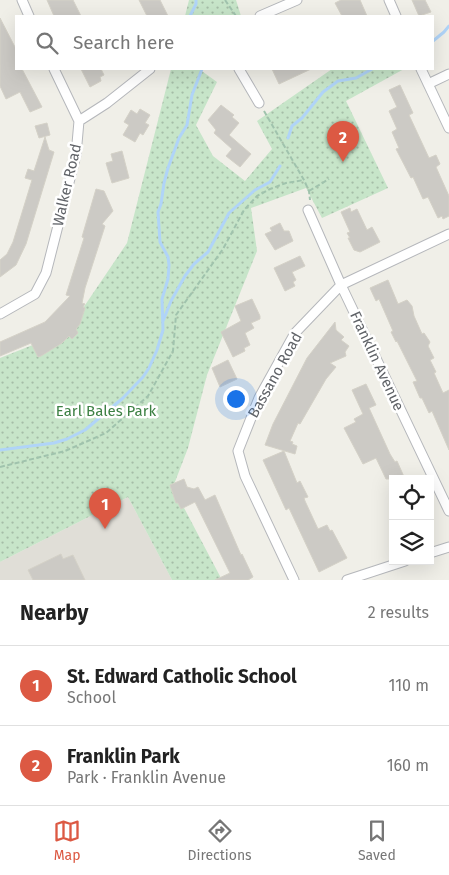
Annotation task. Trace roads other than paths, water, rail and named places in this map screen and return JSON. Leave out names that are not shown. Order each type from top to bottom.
[{"type":"street","points":[[22,0],[30,15]]},
{"type":"street","points":[[262,15],[297,0]]},
{"type":"street","points":[[389,0],[396,15]]},
{"type":"street","points":[[54,70],[79,121],[107,103],[149,70]]},
{"type":"street","points":[[240,70],[259,103]]},
{"type":"street","points":[[421,70],[449,128]]},
{"type":"street","points":[[428,84],[449,74]]},
{"type":"street","name":"Walker Road","points":[[0,314],[36,294],[46,273],[76,155],[79,121]]},
{"type":"street","name":"Franklin Avenue","points":[[308,210],[341,285],[449,511]]},
{"type":"street","name":"Bassano Road","points":[[294,580],[245,476],[238,450],[260,398],[295,333],[341,285],[449,234]]},
{"type":"street","points":[[434,552],[449,547]]},
{"type":"street","points":[[347,580],[393,565]]},
{"type":"waterway","points":[[190,15],[196,0]]},
{"type":"waterway","points":[[434,40],[449,26]]},
{"type":"waterway","points":[[0,450],[54,443],[85,430],[123,398],[149,368],[163,330],[162,299],[168,279],[169,265],[168,257],[160,242],[158,212],[168,168],[179,138],[187,125],[192,95],[202,70]]},
{"type":"waterway","points":[[288,138],[292,126],[302,118],[323,92],[338,81],[356,78],[370,70]]},
{"type":"waterway","points":[[163,321],[171,301],[185,276],[194,264],[208,252],[229,213],[255,190],[270,182],[280,166]]},
{"type":"place","name":"Franklin Park","points":[[343,162]]},
{"type":"place","name":"St. Edward Catholic School","points":[[105,529]]},
{"type":"park label","name":"Earl Bales Park","points":[[106,411]]}]
